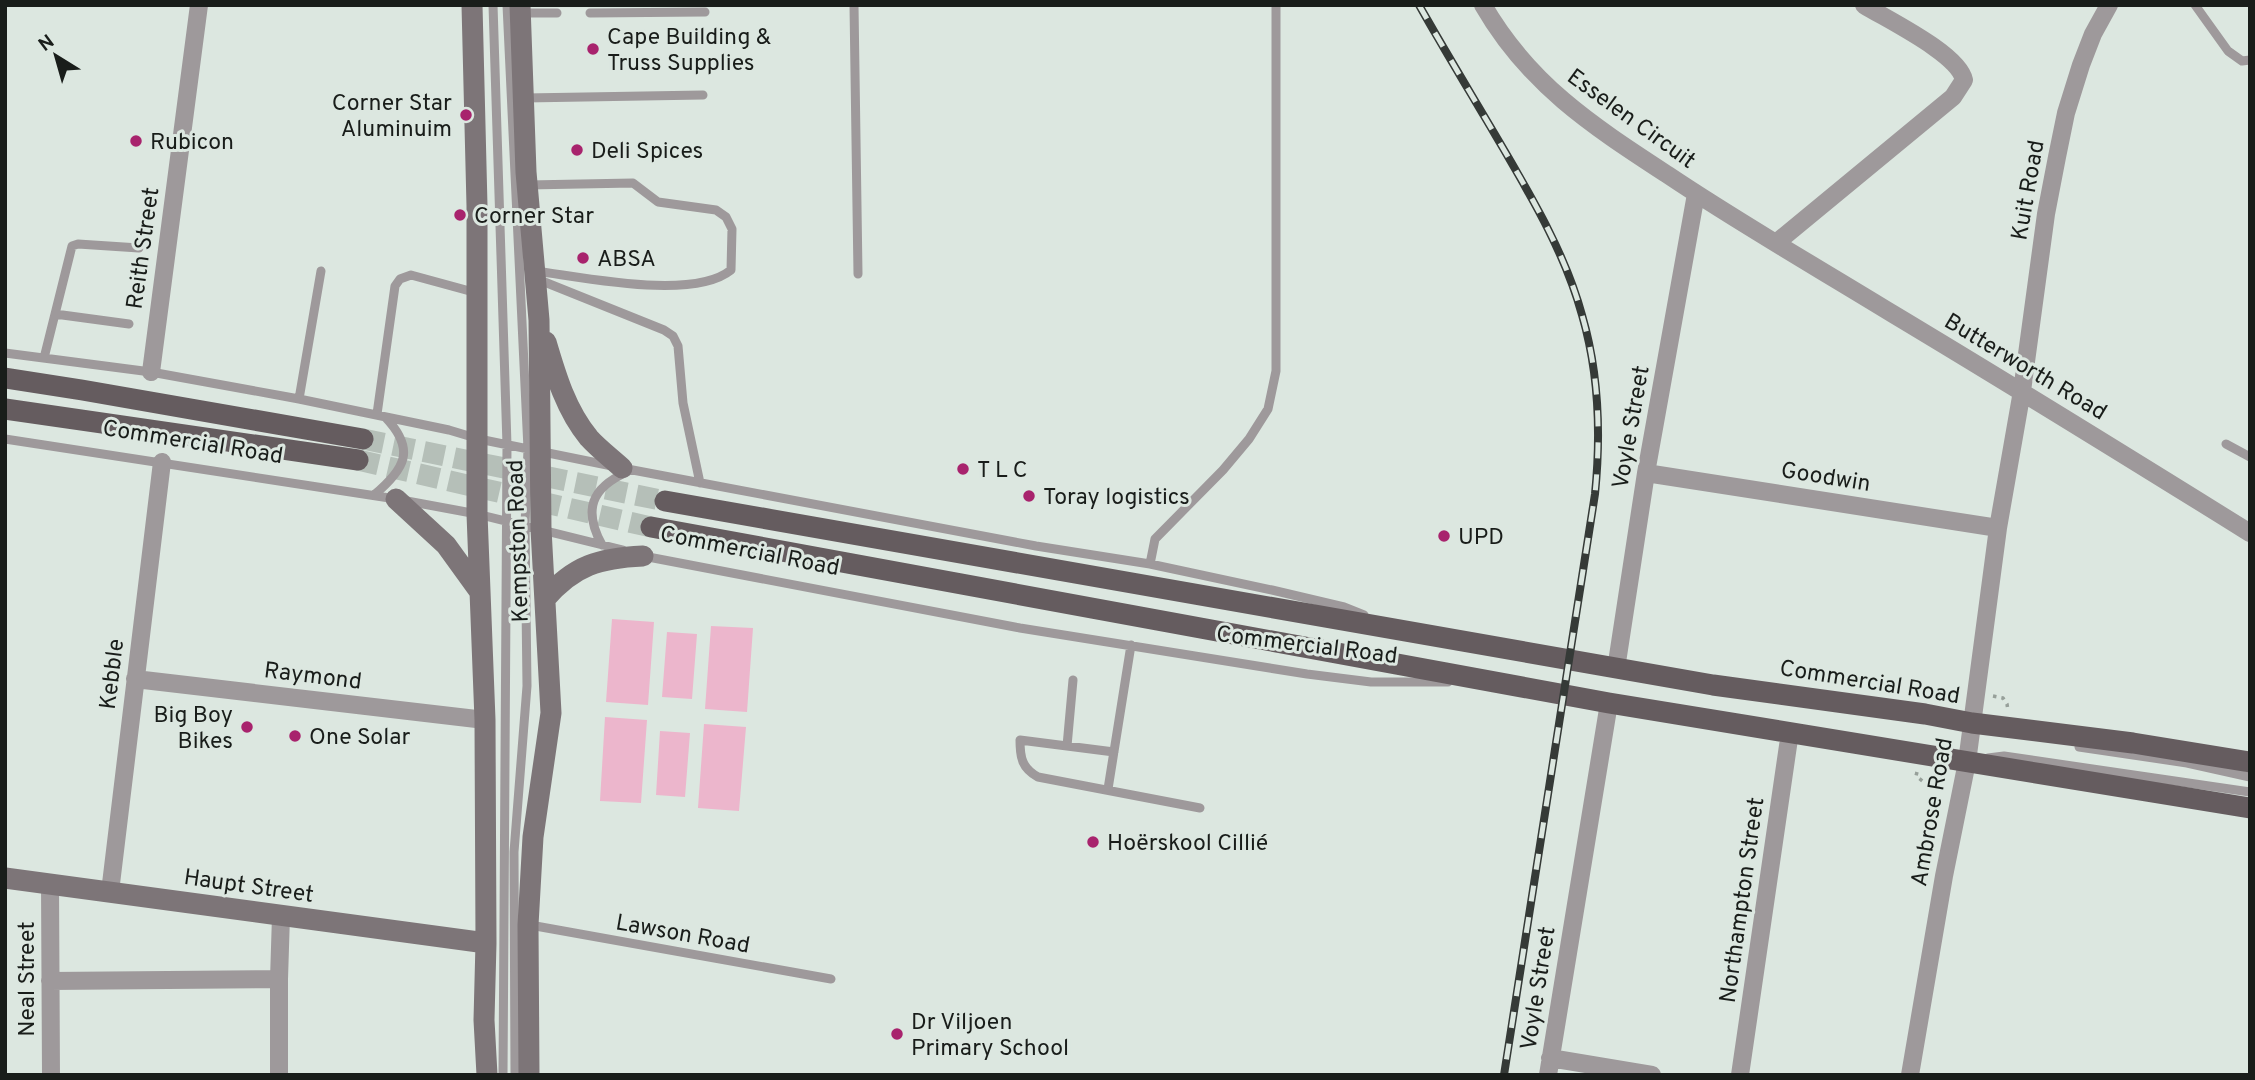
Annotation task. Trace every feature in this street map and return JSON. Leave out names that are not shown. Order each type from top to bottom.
[{"type":"main road","name":"Kempston Road","points":[[471,5],[478,294],[477,514],[485,720],[484,1020],[487,1075]]},
{"type":"main road","name":"Kempston Road","points":[[516,8],[539,320],[533,527],[545,599],[551,713],[533,837],[528,925],[529,1075]]},
{"type":"main road","points":[[539,320],[558,381],[570,408],[592,440],[627,469]]},
{"type":"main road","name":"Commercial Road","points":[[5,378],[363,439]]},
{"type":"main road","name":"Commercial Road","points":[[5,409],[358,460]]},
{"type":"main road","points":[[396,499],[446,545],[480,592]]},
{"type":"main road","name":"Commercial Road","points":[[666,501],[1713,685],[1972,723],[2133,743],[2250,762]]},
{"type":"main road","name":"Commercial Road","points":[[651,527],[1609,703],[2250,808]]},
{"type":"main road","points":[[545,599],[563,580],[584,567],[613,558],[643,556]]},
{"type":"main road","name":"Haupt Street","points":[[5,878],[486,943]]},
{"type":"street","name":"Reith Street","points":[[151,372],[199,5]]},
{"type":"street","name":"Esselen Circuit","points":[[1483,5],[1521,60],[1552,92],[1585,120],[1696,194],[1776,243]]},
{"type":"street","points":[[1776,243],[1953,97],[1964,80],[1962,71],[1937,49],[1864,5]]},
{"type":"street","name":"Kuit Road","points":[[2022,391],[2046,214],[2066,113],[2093,34],[2109,5]]},
{"type":"street","name":"Voyle Street","points":[[1616,669],[1646,473],[1696,194]]},
{"type":"street","name":"Butterworth Road","points":[[1776,243],[2022,391],[2250,533]]},
{"type":"street","name":"Ambrose Road","points":[[1910,1075],[1944,876],[1968,762],[1998,528],[2022,391]]},
{"type":"street","name":"Kebble","points":[[110,892],[162,462]]},
{"type":"street","name":"Goodwin","points":[[1646,473],[1998,528]]},
{"type":"street","name":"Raymond","points":[[135,679],[485,720]]},
{"type":"street","name":"Voyle Street","points":[[1549,1066],[1609,703]]},
{"type":"street","name":"Northampton Street","points":[[1740,1075],[1790,732]]},
{"type":"street","name":"Neal Street","points":[[50,884],[51,1075]]},
{"type":"street","points":[[279,1075],[278,979],[281,916]]},
{"type":"street","points":[[50,981],[278,979]]},
{"type":"street","points":[[1549,1066],[1653,1075]]},
{"type":"lane","points":[[493,5],[507,445],[503,1075]]},
{"type":"lane","points":[[854,5],[858,274]]},
{"type":"lane","points":[[1150,564],[1155,539],[1223,470],[1249,439],[1268,409],[1276,371],[1276,5]]},
{"type":"lane","points":[[2195,5],[2228,51],[2242,61],[2250,60]]},
{"type":"lane","points":[[534,450],[516,8],[557,13]]},
{"type":"lane","points":[[590,13],[705,12]]},
{"type":"lane","points":[[523,99],[703,94]]},
{"type":"lane","points":[[528,185],[633,183],[658,202],[716,209],[726,217],[733,229],[731,270],[721,278],[711,281],[653,286],[536,274]]},
{"type":"lane","points":[[44,358],[72,246],[78,244],[139,248]]},
{"type":"lane","points":[[299,399],[320,271]]},
{"type":"lane","points":[[536,274],[673,336],[678,346],[683,403],[700,482]]},
{"type":"lane","points":[[374,495],[393,478],[404,453],[400,434],[381,415],[395,286],[400,279],[411,275],[478,294]]},
{"type":"lane","points":[[55,314],[129,324]]},
{"type":"lane","name":"Commercial Road","points":[[5,353],[151,372],[299,399],[627,469],[1010,541],[1150,564],[1344,607],[1401,629]]},
{"type":"lane","name":"Commercial Road","points":[[5,439],[374,495],[477,514],[643,556],[1020,628],[1371,682],[1494,681]]},
{"type":"lane","points":[[2226,444],[2250,457]]},
{"type":"lane","points":[[602,545],[592,521],[593,501],[607,484],[627,469]]},
{"type":"lane","points":[[515,1075],[514,852],[527,686],[533,527]]},
{"type":"lane","points":[[1108,789],[1131,645]]},
{"type":"lane","points":[[1067,746],[1073,680]]},
{"type":"lane","points":[[1972,723],[2009,736],[2187,763],[2250,777]]},
{"type":"lane","points":[[1114,752],[1020,740],[1020,756],[1029,772],[1038,777],[1200,808]]},
{"type":"lane","points":[[1968,762],[2004,756],[2250,792]]},
{"type":"lane","name":"Lawson Road","points":[[528,925],[831,979]]},
{"type":"shaded area","points":[[612,619],[654,622],[648,705],[606,702]]},
{"type":"shaded area","points":[[711,626],[753,628],[747,712],[705,709]]},
{"type":"shaded area","points":[[667,632],[697,634],[692,699],[662,697]]},
{"type":"shaded area","points":[[605,717],[647,720],[641,803],[600,801]]},
{"type":"shaded area","points":[[704,724],[746,727],[739,811],[698,808]]},
{"type":"shaded area","points":[[660,731],[690,733],[685,797],[656,795]]},
{"type":"tunnel","points":[[363,439],[665,501]]},
{"type":"tunnel","points":[[358,460],[651,527]]},
{"type":"railway","points":[[1419,5],[1524,184],[1567,270],[1588,337],[1597,404],[1595,494],[1504,1075]]},
{"type":"place","name":"Cape Building & Truss Supplies","points":[[593,49]]},
{"type":"place","name":"Corner Star Aluminuim","points":[[466,115]]},
{"type":"place","name":"Rubicon","points":[[136,141]]},
{"type":"place","name":"Deli Spices","points":[[577,150]]},
{"type":"place","name":"Corner Star","points":[[460,215]]},
{"type":"place","name":"ABSA","points":[[583,258]]},
{"type":"place","name":"T L C","points":[[963,469]]},
{"type":"place","name":"Toray logistics","points":[[1029,496]]},
{"type":"place","name":"UPD","points":[[1444,536]]},
{"type":"place","name":"Big Boy Bikes","points":[[247,727]]},
{"type":"place","name":"One Solar","points":[[295,736]]},
{"type":"place","name":"Hoërskool Cillié","points":[[1093,842]]},
{"type":"place","name":"Dr Viljoen Primary School","points":[[897,1034]]}]
